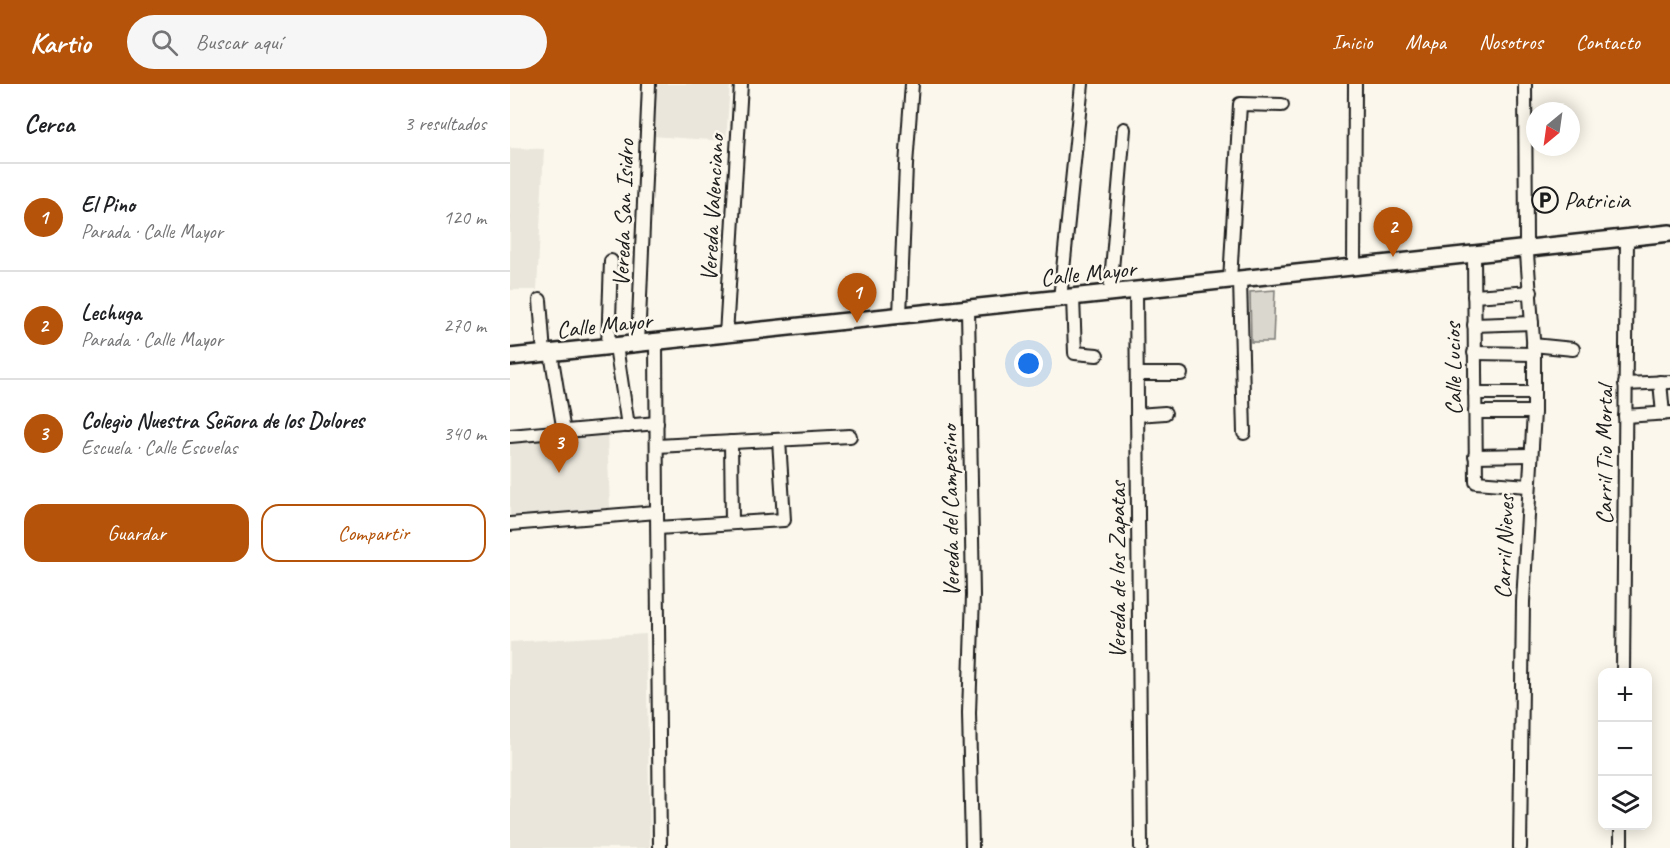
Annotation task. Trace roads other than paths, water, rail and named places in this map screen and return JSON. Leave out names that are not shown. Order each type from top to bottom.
[{"type":"main road","name":"Calle Mayor","points":[[510,357],[1670,234]]},
{"type":"street","name":"Vereda San Isidro","points":[[638,344],[649,84]]},
{"type":"street","name":"Vereda Valenciano","points":[[726,334],[741,84]]},
{"type":"street","points":[[900,315],[912,84]]},
{"type":"street","points":[[1082,84],[1067,298],[1075,353],[1096,355]]},
{"type":"street","points":[[1354,267],[1355,84]]},
{"type":"street","name":"Carril Nieves","points":[[1520,848],[1523,602],[1534,412],[1534,349],[1527,249],[1525,84]]},
{"type":"street","points":[[1244,433],[1235,280],[1240,104],[1282,105]]},
{"type":"street","points":[[1110,293],[1124,129]]},
{"type":"street","name":"Carril Tio Mortal","points":[[1623,668],[1627,238]]},
{"type":"street","name":"Calle Lucios","points":[[1474,255],[1476,482],[1528,486]]},
{"type":"street","points":[[611,261],[612,347],[628,426]]},
{"type":"street","name":"Vereda de los Zapatas","points":[[1136,291],[1141,848]]},
{"type":"street","points":[[1474,296],[1531,292]]},
{"type":"street","points":[[540,300],[564,432]]},
{"type":"street","name":"Vereda del Campesino","points":[[968,309],[973,595],[969,713],[972,848]]},
{"type":"street","points":[[1474,325],[1532,323]]},
{"type":"street","points":[[656,342],[660,848]]},
{"type":"street","points":[[1474,353],[1573,349]]},
{"type":"street","points":[[1138,374],[1181,374]]},
{"type":"street","points":[[1625,384],[1665,382],[1666,413],[1625,416]]},
{"type":"street","points":[[1475,393],[1534,393]]},
{"type":"street","points":[[1475,412],[1534,412]]},
{"type":"street","points":[[1137,415],[1165,414]]},
{"type":"street","points":[[510,436],[657,423]]},
{"type":"street","points":[[657,446],[850,436]]},
{"type":"street","points":[[658,528],[784,520],[779,440]]},
{"type":"street","points":[[731,442],[732,523]]},
{"type":"street","points":[[1475,456],[1530,455]]},
{"type":"street","points":[[510,524],[657,512]]},
{"type":"street","points":[[1621,830],[1621,848]]},
{"type":"place","name":"Patricia","points":[[1545,200]]},
{"type":"place","name":"Lechuga","points":[[1393,257]]},
{"type":"place","name":"El Pino","points":[[857,323]]},
{"type":"place","name":"Colegio Nuestra Señora de los Dolores","points":[[559,473]]}]
